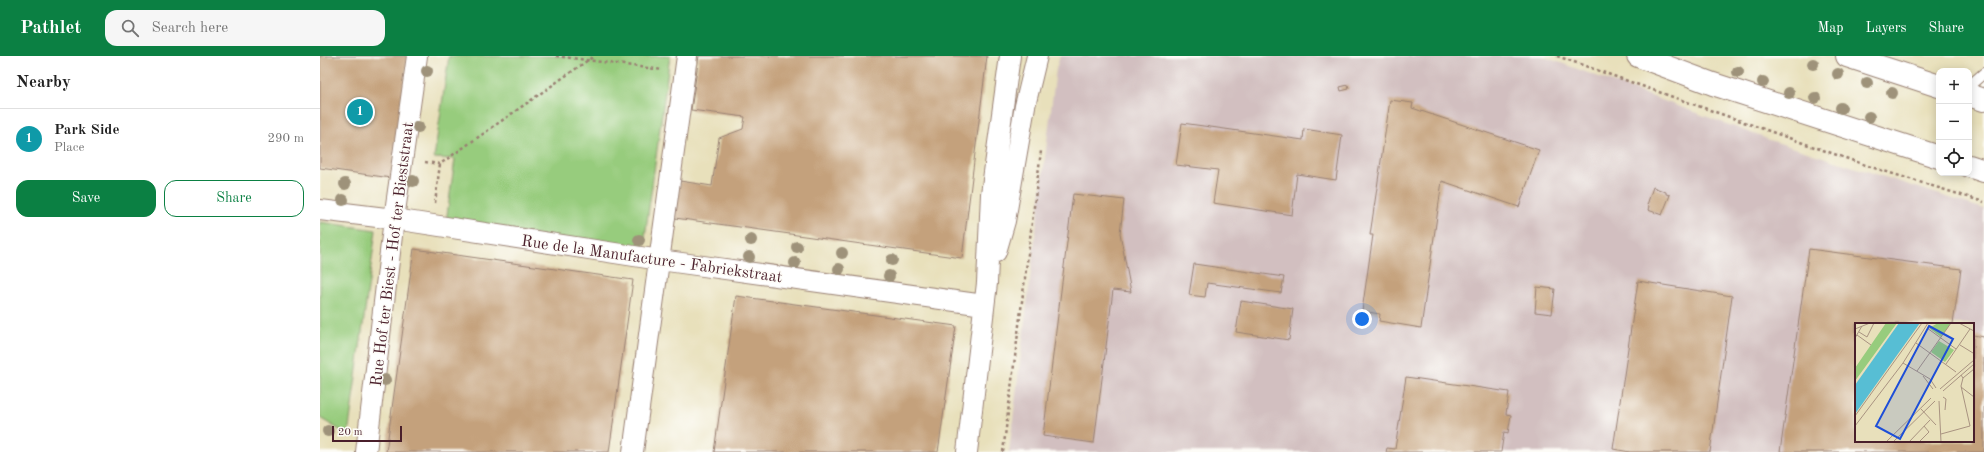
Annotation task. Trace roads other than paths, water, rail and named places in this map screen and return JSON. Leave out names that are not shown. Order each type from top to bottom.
[{"type":"main road","points":[[1638,56],[1713,84],[1936,152]]},
{"type":"main road","points":[[1847,56],[1936,85]]},
{"type":"main road","points":[[1972,96],[1984,100]]},
{"type":"main road","points":[[1972,167],[1984,171]]},
{"type":"street","name":"Rue Hof ter Biest - Hof ter Bieststraat","points":[[366,452],[394,219],[417,56]]},
{"type":"street","points":[[1010,56],[1013,76],[1020,87],[1028,92]]},
{"type":"street","points":[[967,452],[987,283],[991,194],[1010,56]]},
{"type":"street","points":[[987,283],[1005,221],[1028,92],[1037,56]]},
{"type":"street","points":[[633,452],[686,65]]},
{"type":"street","name":"Rue de la Manufacture - Fabriekstraat","points":[[320,210],[394,219],[660,260],[984,305]]},
{"type":"lane","points":[[1972,83],[1984,73]]},
{"type":"place","name":"Park Side","points":[[360,112]]}]
